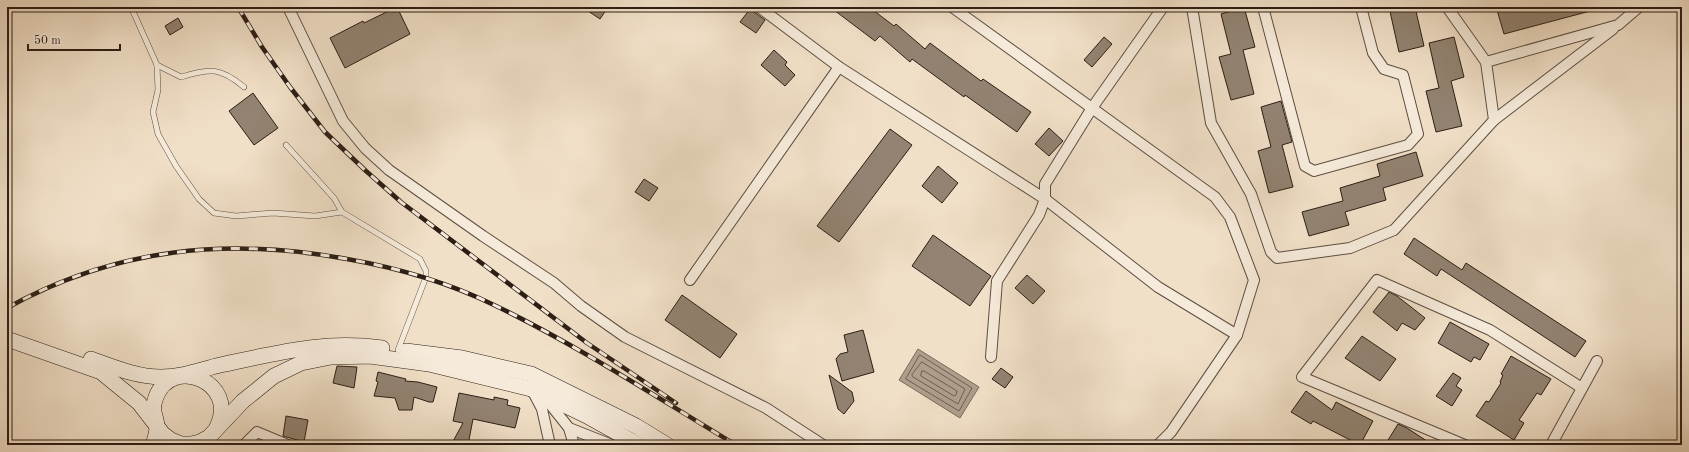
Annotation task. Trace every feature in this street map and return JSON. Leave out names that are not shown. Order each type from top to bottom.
[{"type":"main road","points":[[7,329],[104,368],[139,403],[163,434],[171,440],[181,444],[200,442],[209,437],[243,401],[274,376],[301,363],[331,357],[370,356],[429,364],[535,386],[639,445]]},
{"type":"main road","points":[[7,339],[104,368],[159,377],[192,376],[202,379],[210,384],[216,392],[222,410],[216,429],[205,445]]},
{"type":"main road","points":[[153,445],[157,426],[154,416],[154,405],[157,395],[163,386],[171,380],[206,368],[305,347],[338,344],[462,358],[636,426],[667,445]]},
{"type":"street","points":[[288,7],[343,121],[365,148],[389,170],[483,236],[554,283],[581,306],[625,337],[766,408],[823,445]]},
{"type":"street","points":[[952,7],[1216,197],[1230,217],[1254,280],[1237,335],[1171,432],[1158,445]]},
{"type":"street","points":[[991,357],[996,281],[1039,215],[1045,200],[1045,184],[1092,108],[1163,7]]},
{"type":"street","points":[[1192,7],[1211,123],[1251,194],[1271,252],[1277,258],[1350,248],[1394,230],[1494,120],[1618,25],[1639,7]]},
{"type":"street","points":[[1263,7],[1306,166],[1314,171],[1408,145],[1418,134],[1403,75],[1384,69],[1373,53],[1361,7]]},
{"type":"street","points":[[1447,7],[1486,62],[1494,120]]},
{"type":"street","points":[[763,8],[839,67],[1045,200],[1158,287],[1237,335]]},
{"type":"street","points":[[1486,62],[1618,25]]},
{"type":"street","points":[[690,280],[839,67]]},
{"type":"street","points":[[1465,445],[1302,377],[1377,280],[1490,330],[1582,388]]},
{"type":"street","points":[[1551,445],[1597,361]]},
{"type":"street","points":[[535,386],[568,428],[574,445]]},
{"type":"street","points":[[535,386],[550,445]]},
{"type":"street","points":[[568,428],[612,445]]},
{"type":"street","points":[[244,445],[257,432],[288,445]]},
{"type":"lane","points":[[131,7],[158,65],[158,90],[153,112],[158,134],[176,166],[199,199],[214,213],[236,216],[273,213],[315,216],[342,212]]},
{"type":"lane","points":[[158,65],[181,77],[203,70],[228,74],[244,87]]},
{"type":"lane","points":[[286,145],[334,198],[342,212],[420,259],[426,271],[418,299],[398,350]]},
{"type":"water","points":[[918,349],[979,387],[960,418],[899,380]]},
{"type":"building","points":[[397,7],[410,34],[345,68],[330,38],[363,21],[364,23]]},
{"type":"building","points":[[582,7],[608,7],[600,19]]},
{"type":"building","points":[[830,7],[869,7],[894,26],[896,24],[925,49],[930,43],[981,81],[983,79],[1031,112],[1017,132],[965,95],[964,97],[912,59],[910,62],[880,36],[875,41]]},
{"type":"building","points":[[1231,7],[1244,7],[1255,47],[1243,50],[1254,94],[1231,100],[1219,57],[1231,54],[1221,14],[1231,11]]},
{"type":"building","points":[[1389,7],[1415,7],[1424,46],[1399,52]]},
{"type":"building","points":[[1508,7],[1593,7],[1594,10],[1504,34],[1497,10]]},
{"type":"building","points":[[750,9],[765,20],[756,33],[740,22]]},
{"type":"building","points":[[178,18],[183,27],[170,35],[165,26]]},
{"type":"building","points":[[1104,37],[1112,44],[1092,67],[1084,60]]},
{"type":"building","points":[[1454,37],[1464,77],[1451,81],[1462,126],[1436,132],[1426,91],[1439,88],[1429,43]]},
{"type":"building","points":[[774,50],[787,62],[785,65],[795,75],[785,86],[761,65]]},
{"type":"building","points":[[253,93],[278,128],[254,145],[229,111]]},
{"type":"building","points":[[1281,101],[1292,142],[1282,145],[1293,187],[1269,193],[1258,151],[1271,147],[1261,107]]},
{"type":"building","points":[[1049,128],[1063,141],[1049,156],[1035,144]]},
{"type":"building","points":[[890,129],[912,145],[839,242],[817,226]]},
{"type":"building","points":[[1416,152],[1423,176],[1383,188],[1386,200],[1345,212],[1349,225],[1309,236],[1302,212],[1343,201],[1340,188],[1380,176],[1377,164]]},
{"type":"building","points":[[938,166],[958,183],[942,203],[922,186]]},
{"type":"building","points":[[644,179],[658,188],[649,201],[635,192]]},
{"type":"building","points":[[933,235],[991,276],[970,306],[912,266]]},
{"type":"building","points":[[1414,238],[1462,270],[1466,263],[1586,341],[1575,357],[1441,269],[1437,276],[1404,254]]},
{"type":"building","points":[[1027,275],[1045,291],[1033,304],[1015,288]]},
{"type":"building","points":[[1389,292],[1397,296],[1425,318],[1415,330],[1402,323],[1397,331],[1373,312]]},
{"type":"building","points":[[682,295],[737,334],[720,358],[665,320]]},
{"type":"building","points":[[1450,322],[1489,344],[1480,360],[1474,357],[1471,362],[1438,343]]},
{"type":"building","points":[[863,330],[874,372],[842,381],[836,359],[840,354],[848,352],[844,335]]},
{"type":"building","points":[[1362,336],[1396,359],[1380,381],[1345,358]]},
{"type":"building","points":[[1511,356],[1551,379],[1541,395],[1537,393],[1519,420],[1524,423],[1514,440],[1476,416],[1486,401],[1489,402],[1501,383],[1500,382],[1503,375],[1501,374]]},
{"type":"building","points":[[337,366],[357,367],[354,388],[333,383]]},
{"type":"building","points":[[1001,368],[1013,377],[1005,388],[992,379]]},
{"type":"building","points":[[378,372],[406,379],[405,381],[418,382],[437,387],[433,402],[414,397],[412,410],[399,410],[395,398],[374,396],[378,382],[376,381]]},
{"type":"building","points":[[1453,373],[1461,378],[1456,386],[1462,390],[1452,406],[1436,396]]},
{"type":"building","points":[[829,375],[852,392],[854,401],[844,414],[838,409]]},
{"type":"building","points":[[1306,391],[1332,410],[1336,402],[1373,421],[1360,445],[1313,421],[1311,424],[1291,412]]},
{"type":"building","points":[[459,393],[494,400],[494,397],[508,400],[507,405],[520,408],[515,428],[473,419],[468,445],[451,445],[463,423],[453,421]]},
{"type":"building","points":[[286,416],[308,420],[304,442],[283,436]]},
{"type":"building","points":[[1398,424],[1407,428],[1433,445],[1385,445]]},
{"type":"railway","points":[[238,7],[262,47],[290,87],[325,132],[366,171],[401,202],[587,343],[676,403]]},
{"type":"railway","points":[[7,308],[48,288],[89,272],[130,260],[172,253],[215,249],[258,249],[302,252],[347,259],[404,271],[458,289],[494,305],[586,354],[736,445]]}]
